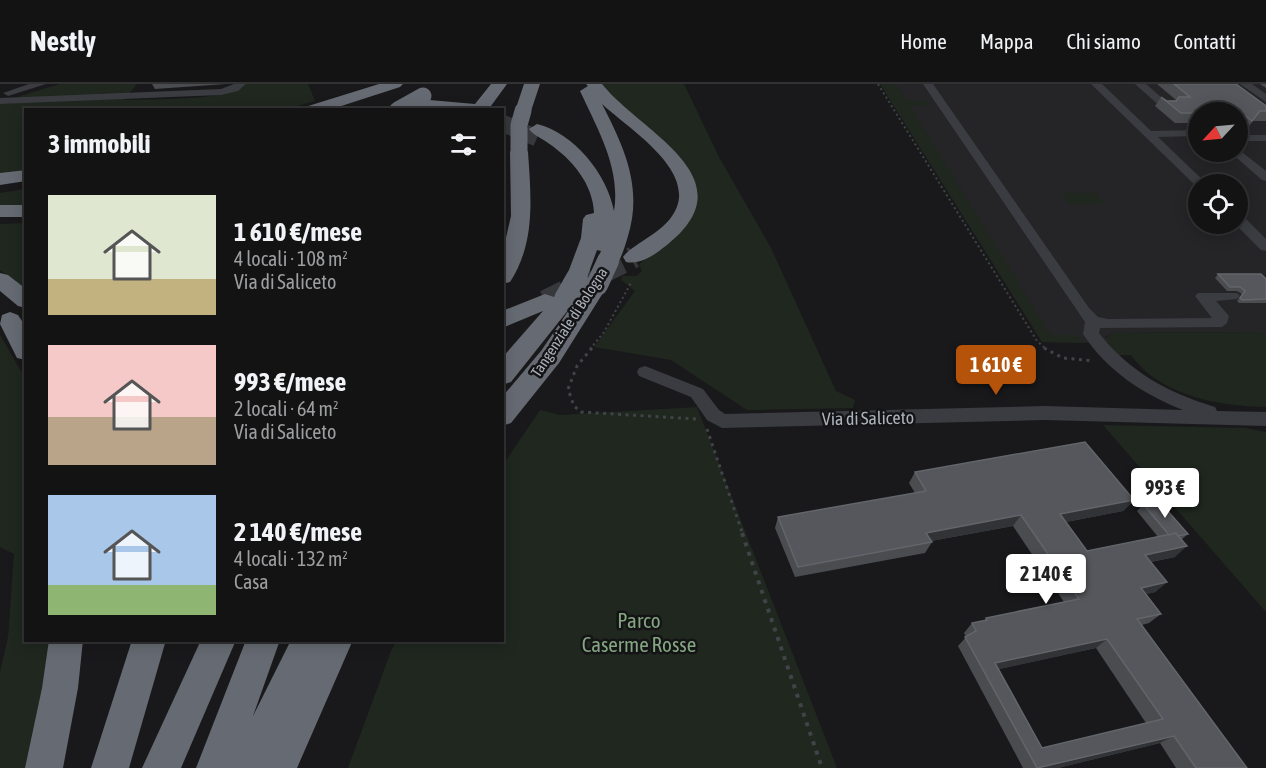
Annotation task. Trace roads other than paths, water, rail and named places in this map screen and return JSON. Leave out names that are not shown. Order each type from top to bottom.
[{"type":"highway","points":[[317,108],[395,84]]},
{"type":"highway","points":[[485,106],[499,84]]},
{"type":"highway","points":[[370,108],[416,103],[485,106],[506,84]]},
{"type":"highway","points":[[504,273],[517,250],[520,236],[522,215],[518,109],[527,84]]},
{"type":"highway","points":[[504,125],[518,109],[532,84]]},
{"type":"highway","name":"Tangenziale di Bologna","points":[[504,414],[550,357],[582,286],[620,233],[625,201],[622,177],[608,136],[585,84]]},
{"type":"highway","points":[[594,84],[615,110],[676,160],[688,180],[688,203],[676,226],[662,239],[634,257]]},
{"type":"highway","points":[[504,374],[582,286],[591,238],[593,216],[582,182],[567,161],[537,133]]},
{"type":"highway","points":[[0,181],[24,177]]},
{"type":"highway","points":[[0,188],[24,184]]},
{"type":"highway","points":[[0,211],[24,210]]},
{"type":"highway","points":[[0,219],[24,219]]},
{"type":"highway","points":[[0,280],[24,299]]},
{"type":"highway","points":[[504,319],[582,286]]},
{"type":"highway","points":[[12,321],[24,348]]},
{"type":"highway","points":[[44,768],[60,688],[66,642]]},
{"type":"highway","points":[[110,768],[148,642]]},
{"type":"highway","points":[[166,757],[210,642]]},
{"type":"highway","points":[[166,757],[218,642]]},
{"type":"highway","points":[[215,768],[262,642]]},
{"type":"highway","points":[[248,768],[299,658],[309,642]]},
{"type":"highway","points":[[277,768],[335,642]]},
{"type":"street","points":[[0,95],[41,84]]},
{"type":"street","points":[[135,95],[145,84]]},
{"type":"street","points":[[0,100],[221,92],[234,89],[241,84]]},
{"type":"street","points":[[928,84],[1084,312],[1093,321],[1108,324],[1216,323],[1221,320],[1221,316],[1203,296],[1232,296]]},
{"type":"street","points":[[1096,84],[1190,174]]},
{"type":"street","points":[[1140,84],[1166,106]]},
{"type":"street","points":[[1245,84],[1266,99]]},
{"type":"street","points":[[1148,134],[1188,133]]},
{"type":"street","points":[[1248,139],[1263,140]]},
{"type":"street","points":[[1248,162],[1266,177]]},
{"type":"street","points":[[1248,229],[1266,247]]},
{"type":"street","points":[[1093,321],[1091,334],[1111,360],[1127,374],[1170,396],[1225,416]]},
{"type":"street","name":"Via di Saliceto","points":[[645,372],[697,393],[713,415],[722,421],[1045,413],[1225,416],[1266,419]]},
{"type":"tunnel","points":[[504,124],[537,138]]},
{"type":"tunnel","points":[[545,301],[634,257]]},
{"type":"park label","name":"Parco Caserme Rosse","points":[[639,632]]}]
